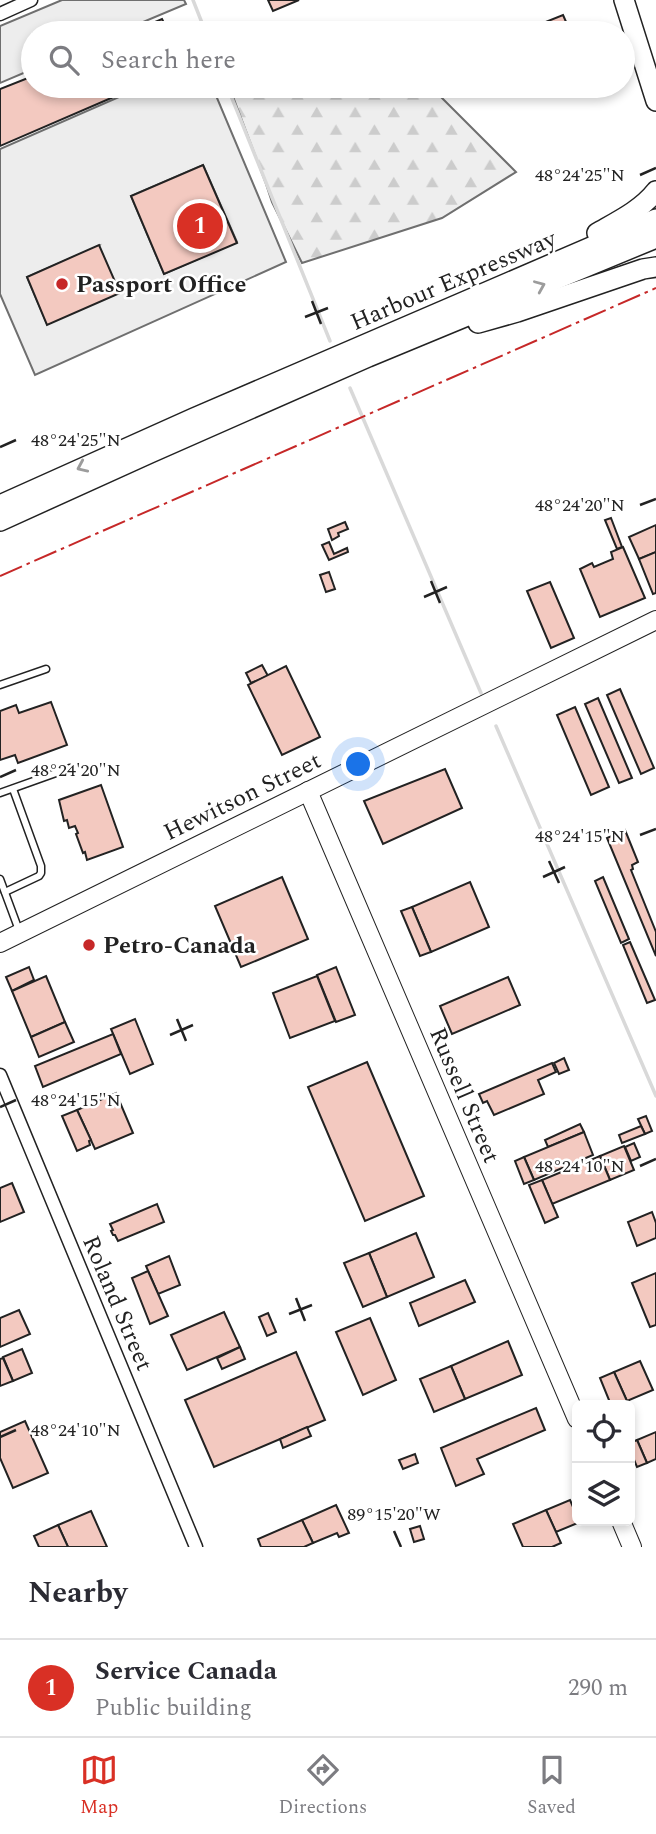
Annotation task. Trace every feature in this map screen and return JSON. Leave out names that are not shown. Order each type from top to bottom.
[{"type":"main road","points":[[625,0],[656,52]]},
{"type":"main road","points":[[625,0],[631,21]]},
{"type":"main road","points":[[635,33],[656,101]]},
{"type":"main road","points":[[504,285],[620,220],[656,191]]},
{"type":"main road","name":"Harbour Expressway","points":[[0,505],[194,418],[656,219]]},
{"type":"main road","name":"Harbour Expressway","points":[[0,521],[386,350],[656,238]]},
{"type":"main road","points":[[386,350],[517,312],[643,269],[656,267]]},
{"type":"street","points":[[0,13],[31,0]]},
{"type":"street","points":[[625,0],[633,21]]},
{"type":"street","points":[[635,26],[656,80]]},
{"type":"street","name":"Hewitson Street","points":[[0,943],[656,620]]},
{"type":"street","name":"Russell Street","points":[[308,791],[572,1407]]},
{"type":"street","name":"Roland Street","points":[[0,1075],[196,1547]]},
{"type":"street","points":[[623,1526],[632,1547]]},
{"type":"lane","points":[[0,685],[46,669]]},
{"type":"lane","points":[[0,793],[70,768]]},
{"type":"lane","points":[[5,892],[41,873],[41,866],[13,789]]},
{"type":"lane","points":[[0,879],[20,933]]},
{"type":"lane","points":[[0,906],[8,903]]},
{"type":"green space","points":[[234,98],[442,98],[516,172],[442,218],[302,263],[266,184]]},
{"type":"shaded area","points":[[62,0],[184,0],[186,4],[146,21],[21,21],[21,74],[0,83],[0,26]]},
{"type":"shaded area","points":[[117,98],[217,98],[286,262],[35,375],[0,294],[0,149]],"holes":[[[203,165],[237,242],[164,274],[131,196]],[[99,246],[47,324],[27,277]]]},
{"type":"building","points":[[268,0],[299,0],[273,11]]},
{"type":"building","points":[[563,15],[566,21],[548,21]]},
{"type":"building","points":[[21,81],[21,98],[111,98],[0,146],[0,89]]},
{"type":"building","points":[[203,165],[237,243],[164,274],[131,196]]},
{"type":"building","points":[[99,245],[120,293],[47,325],[27,277]]},
{"type":"building","points":[[611,518],[622,547],[617,549],[605,520]]},
{"type":"building","points":[[345,522],[348,529],[338,533],[339,536],[332,540],[328,529]]},
{"type":"building","points":[[656,525],[656,552],[639,559],[629,537]]},
{"type":"building","points":[[329,542],[334,554],[347,548],[348,552],[329,560],[322,545]]},
{"type":"building","points":[[623,547],[645,598],[600,617],[580,569],[592,563],[594,567],[613,559],[611,552]]},
{"type":"building","points":[[656,552],[656,593],[653,594],[639,559]]},
{"type":"building","points":[[329,572],[335,589],[326,592],[320,575]]},
{"type":"building","points":[[550,582],[574,638],[551,648],[527,591]]},
{"type":"building","points":[[262,665],[268,676],[251,683],[246,673]]},
{"type":"building","points":[[286,666],[320,737],[282,755],[248,685]]},
{"type":"building","points":[[620,689],[654,768],[641,774],[607,695]]},
{"type":"building","points":[[598,698],[632,778],[619,783],[585,704]]},
{"type":"building","points":[[51,702],[67,745],[18,763],[15,755],[0,760],[0,711],[16,705],[19,713]]},
{"type":"building","points":[[575,707],[609,787],[591,795],[557,715]]},
{"type":"building","points":[[445,769],[462,808],[383,844],[364,801]]},
{"type":"building","points":[[101,785],[123,847],[87,860],[75,826],[69,828],[67,820],[64,821],[59,800]]},
{"type":"building","points":[[625,830],[638,862],[632,865],[631,870],[656,932],[656,956],[607,838]]},
{"type":"building","points":[[282,877],[308,939],[241,967],[215,906]]},
{"type":"building","points":[[603,877],[629,939],[621,943],[595,881]]},
{"type":"building","points":[[470,882],[489,927],[431,952],[412,907]]},
{"type":"building","points":[[412,907],[431,952],[420,956],[401,911]]},
{"type":"building","points":[[630,942],[655,1000],[647,1003],[623,945]]},
{"type":"building","points":[[29,967],[34,980],[12,991],[6,977]]},
{"type":"building","points":[[336,967],[355,1015],[336,1022],[317,975]]},
{"type":"building","points":[[46,976],[65,1022],[31,1037],[12,991]]},
{"type":"building","points":[[317,976],[335,1021],[290,1038],[273,993]]},
{"type":"building","points":[[508,977],[520,1005],[452,1034],[440,1006]]},
{"type":"building","points":[[135,1019],[153,1064],[130,1074],[111,1029]]},
{"type":"building","points":[[65,1022],[74,1042],[39,1057],[31,1037]]},
{"type":"building","points":[[113,1034],[121,1054],[43,1087],[35,1066]]},
{"type":"building","points":[[564,1058],[569,1070],[559,1074],[554,1063]]},
{"type":"building","points":[[367,1062],[424,1196],[365,1221],[308,1087]]},
{"type":"building","points":[[552,1063],[556,1072],[538,1080],[544,1094],[494,1115],[487,1101],[483,1103],[479,1094]]},
{"type":"building","points":[[116,1093],[133,1133],[95,1149],[77,1110]]},
{"type":"building","points":[[77,1110],[91,1140],[90,1145],[77,1151],[62,1116]]},
{"type":"building","points":[[646,1116],[652,1131],[645,1134],[638,1119]]},
{"type":"building","points":[[580,1124],[584,1132],[548,1147],[545,1140]]},
{"type":"building","points":[[641,1126],[645,1134],[622,1143],[619,1135]]},
{"type":"building","points":[[584,1132],[593,1155],[534,1180],[524,1157]]},
{"type":"building","points":[[634,1143],[640,1157],[631,1161],[625,1147]]},
{"type":"building","points":[[624,1146],[634,1170],[610,1180],[600,1156]]},
{"type":"building","points":[[600,1156],[610,1180],[552,1204],[542,1180]]},
{"type":"building","points":[[524,1157],[534,1180],[524,1184],[515,1161]]},
{"type":"building","points":[[542,1180],[558,1217],[545,1223],[529,1185]]},
{"type":"building","points":[[12,1183],[24,1212],[0,1222],[0,1188]]},
{"type":"building","points":[[157,1204],[164,1222],[118,1241],[113,1235],[110,1224]]},
{"type":"building","points":[[652,1212],[656,1223],[656,1238],[637,1246],[628,1222]]},
{"type":"building","points":[[416,1233],[434,1277],[387,1297],[369,1253]]},
{"type":"building","points":[[369,1253],[387,1297],[363,1307],[344,1263]]},
{"type":"building","points":[[169,1256],[180,1285],[158,1294],[146,1266]]},
{"type":"building","points":[[148,1271],[168,1316],[150,1324],[132,1278]]},
{"type":"building","points":[[656,1273],[656,1325],[650,1327],[632,1283]]},
{"type":"building","points":[[465,1280],[475,1302],[419,1326],[410,1303]]},
{"type":"building","points":[[19,1310],[30,1334],[0,1347],[0,1318]]},
{"type":"building","points":[[224,1312],[240,1347],[187,1370],[171,1335]]},
{"type":"building","points":[[268,1313],[276,1332],[267,1336],[259,1317]]},
{"type":"building","points":[[370,1318],[396,1380],[363,1395],[336,1332]]},
{"type":"building","points":[[508,1341],[522,1375],[465,1399],[451,1366]]},
{"type":"building","points":[[240,1347],[245,1359],[222,1369],[217,1358]]},
{"type":"building","points":[[22,1349],[32,1373],[13,1381],[3,1357]]},
{"type":"building","points":[[296,1352],[325,1420],[214,1467],[185,1400]]},
{"type":"building","points":[[3,1358],[13,1381],[0,1386],[0,1359]]},
{"type":"building","points":[[640,1361],[653,1390],[627,1400],[614,1372]]},
{"type":"building","points":[[451,1366],[465,1399],[434,1412],[420,1379]]},
{"type":"building","points":[[614,1372],[627,1400],[609,1400],[600,1378]]},
{"type":"building","points":[[536,1408],[545,1430],[477,1459],[484,1474],[456,1486],[441,1448]]},
{"type":"building","points":[[25,1421],[48,1473],[13,1488],[0,1458],[0,1432]]},
{"type":"building","points":[[307,1427],[311,1436],[283,1448],[280,1439]]},
{"type":"building","points":[[656,1432],[656,1459],[647,1463],[637,1440]]},
{"type":"building","points":[[637,1440],[647,1463],[637,1467],[635,1462]]},
{"type":"building","points":[[415,1454],[418,1463],[403,1469],[399,1460]]},
{"type":"building","points":[[570,1500],[572,1525],[556,1532],[546,1510]]},
{"type":"building","points":[[336,1505],[349,1533],[339,1537],[337,1533],[313,1543],[302,1520]]},
{"type":"building","points":[[546,1510],[561,1543],[552,1547],[523,1547],[513,1524]]},
{"type":"building","points":[[91,1511],[107,1547],[68,1547],[58,1525]]},
{"type":"building","points":[[302,1520],[313,1543],[304,1547],[261,1547],[258,1539]]},
{"type":"building","points":[[58,1525],[68,1547],[39,1547],[34,1536]]},
{"type":"building","points":[[420,1526],[424,1539],[414,1542],[410,1529]]},
{"type":"waterway","points":[[193,0],[201,21]]},
{"type":"waterway","points":[[232,98],[330,341]]},
{"type":"waterway","points":[[350,388],[481,693]]},
{"type":"waterway","points":[[496,726],[656,1096]]},
{"type":"power","points":[[0,576],[656,288]]},
{"type":"place","name":"Service Canada","points":[[200,226]]},
{"type":"place","name":"Passport Office","points":[[62,284]]},
{"type":"place","name":"Petro-Canada","points":[[89,945]]}]
